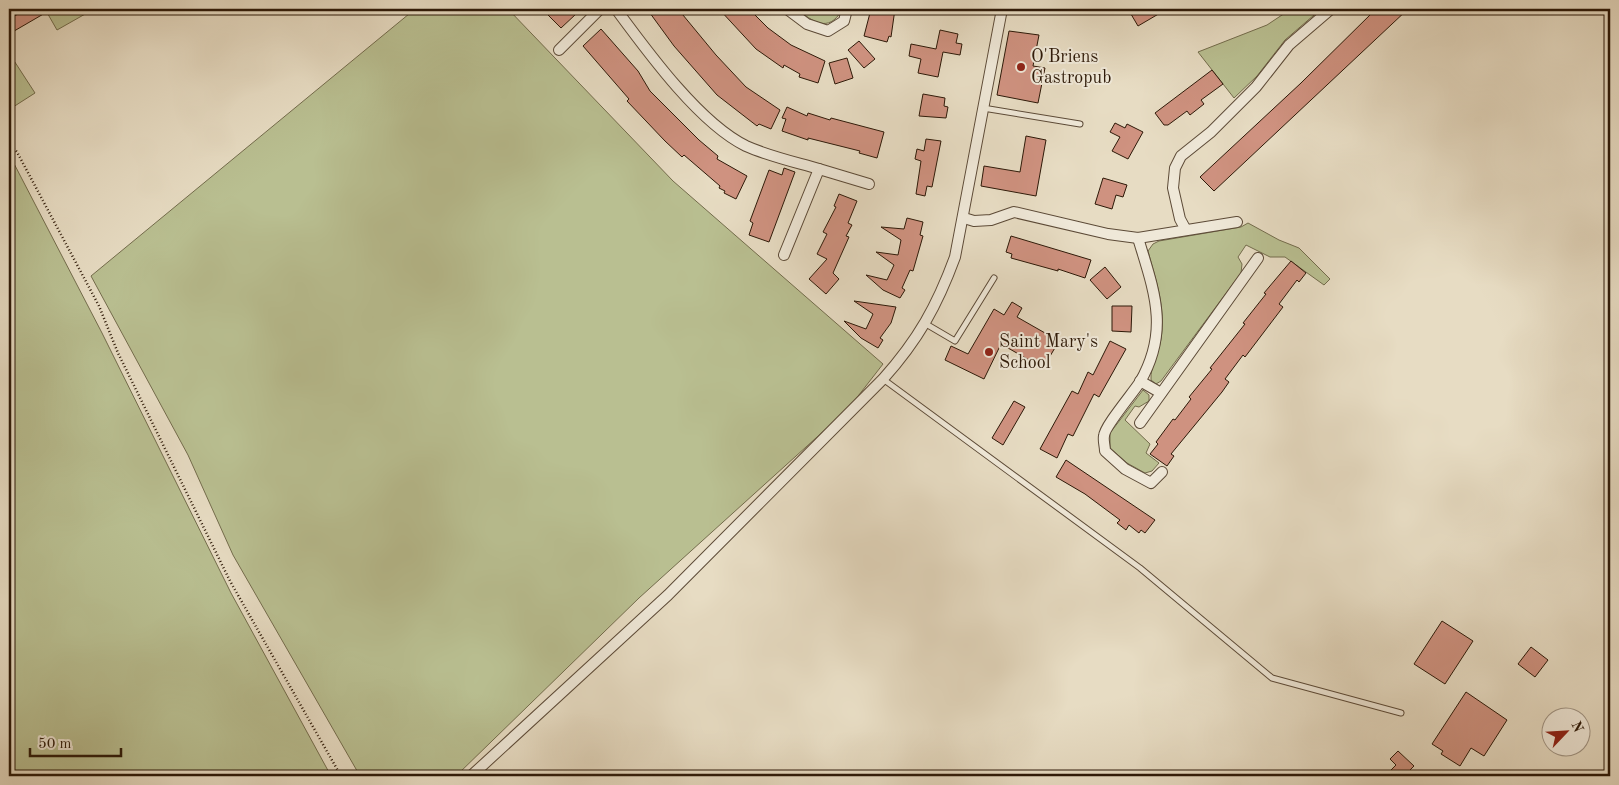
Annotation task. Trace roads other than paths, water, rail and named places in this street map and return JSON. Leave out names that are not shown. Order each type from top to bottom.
[{"type":"street","points":[[559,50],[600,9]]},
{"type":"street","points":[[616,9],[675,82],[711,120],[746,146],[869,184]]},
{"type":"street","points":[[787,9],[807,24],[828,31],[844,21],[847,9]]},
{"type":"street","points":[[471,776],[668,595],[883,379],[908,351],[926,324],[941,296],[955,257],[964,218],[982,108],[1002,9]]},
{"type":"street","points":[[1186,230],[1180,219],[1173,188],[1175,168],[1181,156],[1211,132],[1256,87],[1289,45],[1331,9]]},
{"type":"street","points":[[784,255],[819,169]]},
{"type":"street","points":[[964,218],[974,221],[991,220],[1014,212],[1108,234],[1138,238],[1237,222]]},
{"type":"street","points":[[1138,238],[1152,282],[1159,319],[1152,353],[1140,381],[1104,434],[1105,451],[1125,469],[1151,483],[1162,472]]},
{"type":"street","points":[[1140,423],[1258,258]]},
{"type":"street","points":[[1140,381],[1161,393]]},
{"type":"lane","points":[[982,108],[1080,124]]},
{"type":"lane","points":[[926,324],[955,341],[994,278]]},
{"type":"lane","points":[[883,379],[1140,568],[1272,678],[1401,713]]},
{"type":"place","name":"O'Briens Gastropub","points":[[1021,67]]},
{"type":"place","name":"Saint Mary's School","points":[[989,352]]}]
